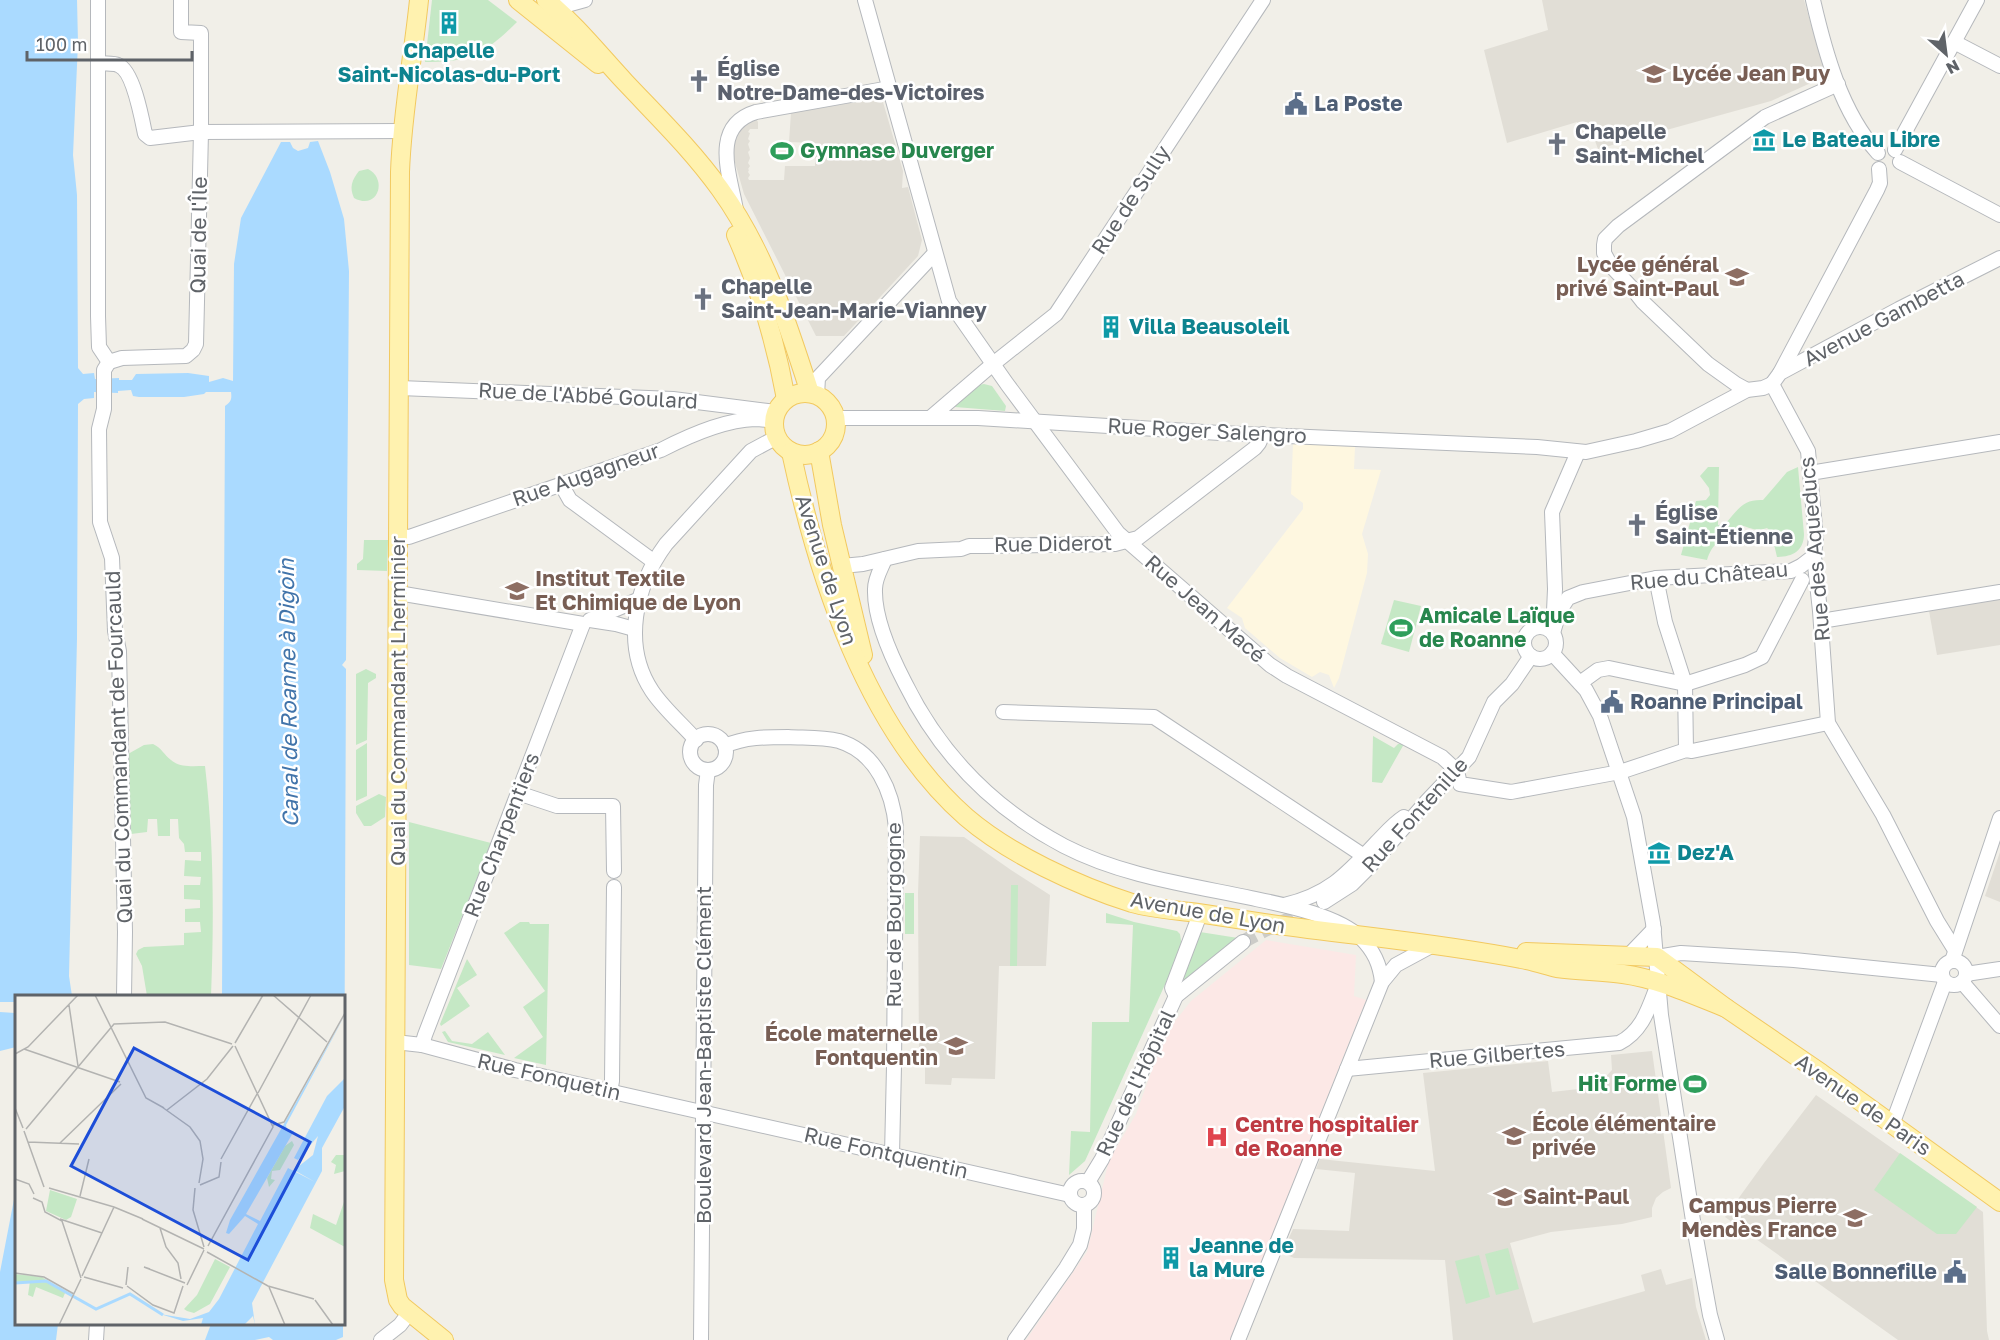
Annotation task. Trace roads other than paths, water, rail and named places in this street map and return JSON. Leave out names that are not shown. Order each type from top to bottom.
[{"type":"main road","name":"Quai du Commandant Lherminier","points":[[407,0],[404,62],[407,85]]},
{"type":"main road","name":"Quai du Commandant Lherminier","points":[[409,1313],[398,1300],[394,1280],[400,192],[402,131],[419,0]]},
{"type":"main road","points":[[518,0],[638,96]]},
{"type":"main road","points":[[551,4],[587,38],[675,134],[719,188],[762,259],[814,394]]},
{"type":"main road","points":[[675,134],[719,201],[745,255],[778,356],[778,417],[780,443],[791,452],[810,454],[827,445],[836,428],[832,408],[825,400],[814,394],[793,394],[778,417]]},
{"type":"main road","name":"Avenue de Lyon","points":[[819,451],[842,566],[870,686]]},
{"type":"main road","name":"Avenue de Lyon","points":[[791,452],[803,508],[835,609],[848,642],[894,730],[918,764],[952,803],[978,826],[1023,855],[1113,896],[1145,906],[1453,948],[1524,959],[1557,968],[1625,974],[1659,982],[1726,1008]]},
{"type":"main road","name":"Avenue de Lyon","points":[[1453,948],[1657,957]]},
{"type":"main road","points":[[1657,957],[1726,1008]]},
{"type":"main road","name":"Avenue de Paris","points":[[1726,1008],[1821,1073],[2000,1202]]},
{"type":"main road","points":[[409,1313],[444,1340]]},
{"type":"street","points":[[98,0],[98,316],[99,347],[109,362]]},
{"type":"street","name":"Quai de l'Île","points":[[109,362],[122,358],[186,356],[196,344],[201,33],[181,32],[181,0]]},
{"type":"street","points":[[551,4],[585,0]]},
{"type":"street","name":"Rue Jean Macé","points":[[865,0],[949,301],[1007,384],[1118,533],[1270,665],[1442,757],[1459,777]]},
{"type":"street","name":"Rue de Sully","points":[[930,418],[1056,314],[1263,0]]},
{"type":"street","points":[[1813,0],[1838,84],[1858,126],[1878,153]]},
{"type":"street","points":[[1879,169],[1885,172],[1893,171],[1897,156],[1977,0]]},
{"type":"street","points":[[1954,42],[2000,66]]},
{"type":"street","points":[[99,63],[116,64],[123,68],[139,101],[147,136],[150,138],[201,132],[402,131]]},
{"type":"street","points":[[1747,390],[1708,364],[1643,303],[1611,266],[1604,253],[1605,239],[1618,226],[1765,117],[1838,84]]},
{"type":"street","points":[[736,214],[726,148],[728,136],[738,121],[756,112],[890,88]]},
{"type":"street","points":[[1776,379],[1877,190],[1880,183],[1879,169],[1875,162],[1878,153],[1887,148],[2000,215]]},
{"type":"street","points":[[814,394],[818,378],[935,253]]},
{"type":"street","name":"Avenue Gambetta","points":[[1747,390],[1763,388],[1899,309],[2000,258]]},
{"type":"street","name":"Quai du Commandant de Fourcauld","points":[[109,362],[104,370],[104,402],[99,429],[100,522],[112,558],[114,622],[119,651],[125,920],[124,995]]},
{"type":"street","name":"Rue des Aqueducs","points":[[1776,379],[1806,446],[1816,538],[1814,556],[1828,723]]},
{"type":"street","name":"Rue de l'Abbé Goulard","points":[[400,388],[673,399],[778,417]]},
{"type":"street","name":"Rue Roger Salengro","points":[[835,418],[978,418],[1537,447],[1586,452],[1670,431],[1747,390]]},
{"type":"street","points":[[696,740],[654,693],[636,656],[634,629],[639,599],[653,561],[751,451],[778,417]]},
{"type":"street","name":"Rue Augagneur","points":[[398,536],[410,537],[661,450],[682,439],[718,426],[778,417]]},
{"type":"street","name":"Rue Diderot","points":[[842,566],[918,551],[961,549],[969,546],[1115,544],[1138,538],[1255,447],[1263,434]]},
{"type":"street","points":[[1810,473],[2000,442]]},
{"type":"street","points":[[1549,630],[1534,628],[1526,634],[1525,648],[1531,656],[1540,659],[1552,653],[1556,641],[1549,630],[1554,612],[1556,589],[1552,512],[1578,452]]},
{"type":"street","points":[[561,484],[570,500],[653,561]]},
{"type":"street","name":"Rue du Château","points":[[1568,598],[1583,592],[1656,578],[1797,575],[1801,566],[1814,556]]},
{"type":"street","points":[[885,559],[875,588],[884,635],[895,663],[917,708],[932,730],[956,762],[1002,806],[1023,822],[1064,846],[1098,861],[1127,870],[1282,905],[1316,914],[1335,922],[1360,937],[1378,960],[1382,982]]},
{"type":"street","points":[[1580,683],[1598,670],[1609,668],[1686,684],[1744,665],[1762,657],[1797,575],[1819,597]]},
{"type":"street","points":[[1656,578],[1661,607],[1686,684],[1686,750]]},
{"type":"street","points":[[1549,630],[1568,598],[1556,589]]},
{"type":"street","points":[[1821,621],[2000,592]]},
{"type":"street","points":[[398,593],[587,622],[616,624],[634,629]]},
{"type":"street","points":[[587,622],[639,599]]},
{"type":"street","name":"Rue Charpentiers","points":[[422,1046],[518,793],[587,622]]},
{"type":"street","points":[[1552,653],[1580,683],[1600,716],[1634,817],[1654,929],[1661,1015],[1705,1289],[1717,1340]]},
{"type":"street","name":"Rue Fontenille","points":[[1324,902],[1352,884],[1426,801],[1459,777],[1494,702],[1512,684],[1531,656]]},
{"type":"street","points":[[1003,712],[1154,717],[1364,856]]},
{"type":"street","points":[[1459,777],[1511,792],[1620,772],[1686,750],[1692,751],[1828,723],[1883,815],[1953,956],[1962,964],[1964,978],[2000,1026]]},
{"type":"street","points":[[700,736],[717,737],[725,746],[723,762],[719,767],[708,770],[697,766],[691,756],[692,745],[700,736]]},
{"type":"street","name":"Rue de Bourgogne","points":[[725,746],[736,741],[764,737],[841,742],[869,760],[884,779],[895,811],[896,857],[892,1155]]},
{"type":"street","name":"Boulevard Jean-Baptiste Clément","points":[[702,1340],[706,785],[708,770]]},
{"type":"street","points":[[518,793],[557,806],[613,806],[614,871]]},
{"type":"street","points":[[1282,905],[1319,894],[1346,875],[1397,821],[1426,801]]},
{"type":"street","points":[[1892,1125],[1944,978],[1943,968],[1953,956],[2000,818]]},
{"type":"street","points":[[610,1092],[614,887]]},
{"type":"street","points":[[1176,996],[1172,988],[1200,914]]},
{"type":"street","points":[[1937,921],[1951,928],[1963,927]]},
{"type":"street","points":[[1629,955],[1654,929]]},
{"type":"street","name":"Rue de l'Hôpital","points":[[1088,1182],[1102,1159],[1176,996],[1243,942]]},
{"type":"street","points":[[1238,1340],[1382,982],[1396,964],[1432,945]]},
{"type":"street","points":[[1524,959],[1626,964],[1681,953],[1794,960],[1944,978],[1956,985],[1964,978],[2000,969]]},
{"type":"street","points":[[1659,982],[1684,984],[1704,991]]},
{"type":"street","name":"Rue Gilbertes","points":[[1347,1069],[1619,1043],[1641,1025],[1659,982]]},
{"type":"street","name":"Rue Fonquetin","points":[[396,1042],[422,1046],[515,1070],[703,1112]]},
{"type":"street","name":"Rue Fontquentin","points":[[703,1112],[1070,1195]]},
{"type":"street","points":[[1080,1180],[1088,1182],[1094,1188],[1094,1197],[1090,1203],[1084,1205],[1073,1202],[1070,1195],[1073,1184],[1080,1180]]},
{"type":"street","points":[[1015,1340],[1080,1245],[1084,1229],[1084,1205]]},
{"type":"street","points":[[381,1340],[400,1325],[409,1313]]},
{"type":"street","points":[[96,1340],[97,1325]]},
{"type":"water","name":"Canal de Roanne à Digoin","points":[[0,0],[77,0],[78,43],[73,155],[77,195],[78,368],[83,374],[94,373],[95,379],[132,380],[136,374],[188,373],[209,376],[209,382],[223,378],[233,381],[234,264],[241,218],[281,142],[290,142],[298,151],[308,148],[310,142],[318,141],[344,219],[349,271],[346,660],[342,665],[346,669],[345,995],[222,995],[225,406],[231,400],[231,392],[206,392],[184,397],[139,397],[133,396],[131,390],[118,391],[118,393],[94,392],[94,398],[84,399],[78,404],[77,639],[69,976],[72,995],[15,995],[15,1002],[0,1002]]},
{"type":"water","points":[[0,1012],[15,1013],[15,1047],[0,1051]]},
{"type":"water","points":[[15,1194],[15,1325],[58,1325],[56,1340],[0,1340],[0,1272]]},
{"type":"water","points":[[211,1325],[343,1325],[343,1337],[336,1340],[273,1340],[269,1337],[255,1340],[205,1340]]},
{"type":"tunnel","points":[[1243,942],[1324,902]]},
{"type":"place","name":"Chapelle Saint-Nicolas-du-Port","points":[[449,23]]},
{"type":"place","name":"Lycée Jean Puy","points":[[1654,74]]},
{"type":"place","name":"Église Notre-Dame-des-Victoires","points":[[699,81]]},
{"type":"place","name":"La Poste","points":[[1296,104]]},
{"type":"place","name":"Le Bateau Libre","points":[[1764,140]]},
{"type":"place","name":"Chapelle Saint-Michel","points":[[1557,144]]},
{"type":"place","name":"Gymnase Duverger","points":[[782,151]]},
{"type":"place","name":"Lycée général privé Saint-Paul","points":[[1737,277]]},
{"type":"place","name":"Chapelle Saint-Jean-Marie-Vianney","points":[[703,299]]},
{"type":"place","name":"Villa Beausoleil","points":[[1111,327]]},
{"type":"place","name":"Église Saint-Étienne","points":[[1637,525]]},
{"type":"place","name":"Institut Textile Et Chimique de Lyon","points":[[517,591]]},
{"type":"place","name":"Amicale Laïque de Roanne","points":[[1401,628]]},
{"type":"place","name":"Roanne Principal","points":[[1612,702]]},
{"type":"place","name":"Dez'A","points":[[1659,853]]},
{"type":"place","name":"École maternelle Fontquentin","points":[[956,1046]]},
{"type":"place","name":"Hit Forme","points":[[1695,1084]]},
{"type":"place","name":"École élémentaire privée","points":[[1514,1136]]},
{"type":"place","name":"Centre hospitalier de Roanne","points":[[1217,1137]]},
{"type":"place","name":"Saint-Paul","points":[[1505,1197]]},
{"type":"place","name":"Campus Pierre Mendès France","points":[[1855,1218]]},
{"type":"place","name":"Jeanne de la Mure","points":[[1171,1258]]},
{"type":"place","name":"Salle Bonnefille","points":[[1955,1272]]}]
